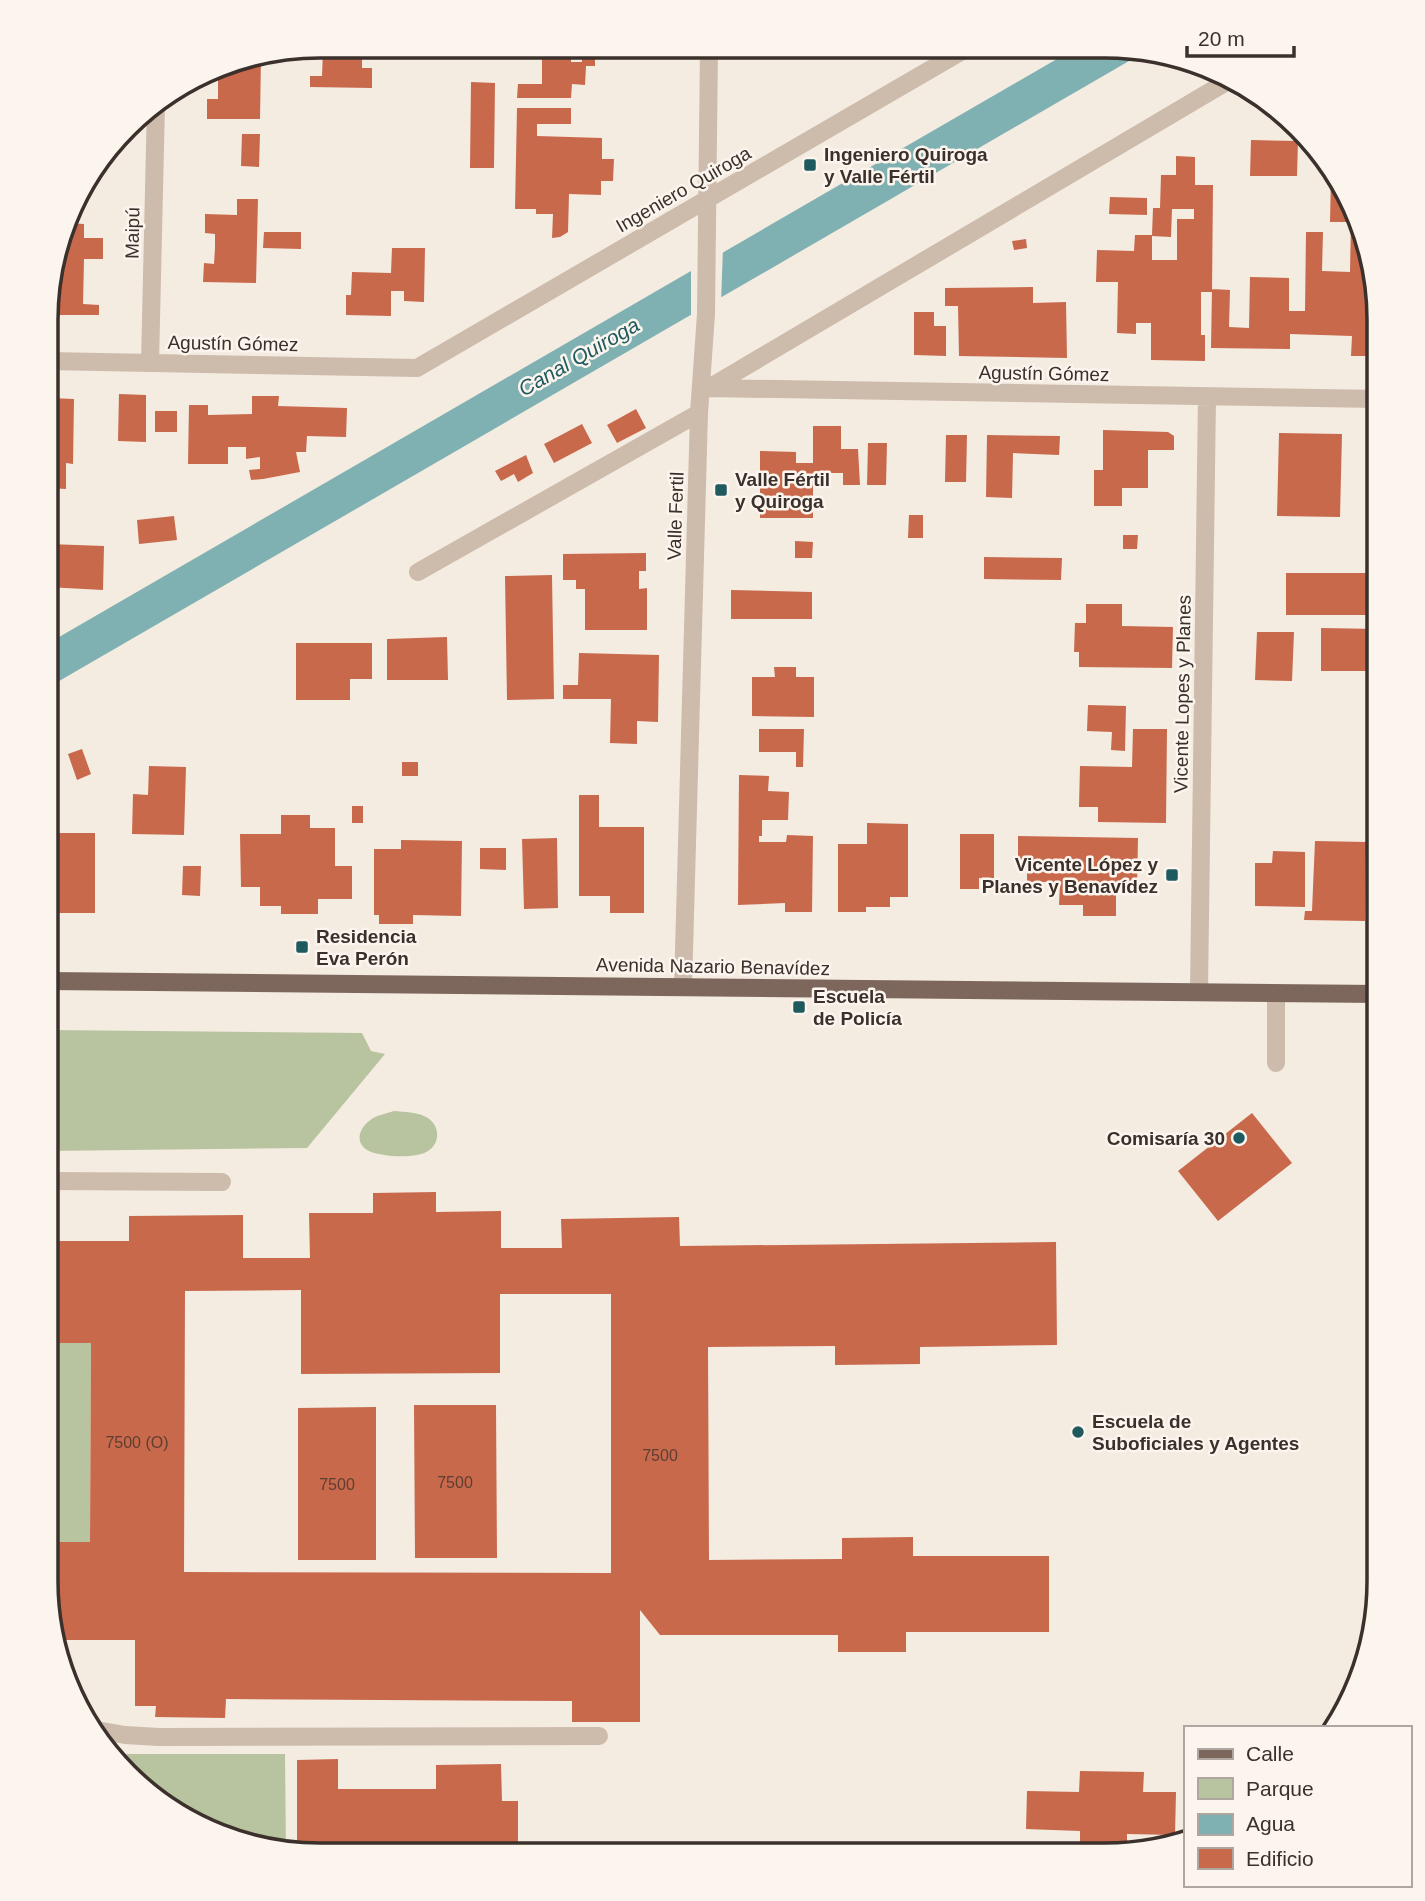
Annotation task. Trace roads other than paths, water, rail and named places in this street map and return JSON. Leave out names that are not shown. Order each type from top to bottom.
[{"type":"main road","name":"Avenida Nazario Benavídez","points":[[58,981],[1367,994]]},
{"type":"street","name":"Valle Fertil","points":[[683,987],[699,413],[705,391],[709,58]]},
{"type":"street","name":"Ingeniero Quiroga","points":[[417,368],[950,58]]},
{"type":"street","points":[[705,391],[1221,85]]},
{"type":"street","name":"Maipú","points":[[150,363],[156,116]]},
{"type":"street","name":"Agustín Gómez","points":[[58,361],[417,368]]},
{"type":"street","name":"Agustín Gómez","points":[[705,391],[1367,399]]},
{"type":"street","name":"Vicente Lopes y Planes","points":[[1199,992],[1207,396]]},
{"type":"street","points":[[418,572],[699,413]]},
{"type":"street","points":[[1276,993],[1276,1063]]},
{"type":"street","points":[[58,1181],[222,1182]]},
{"type":"street","points":[[105,1731],[159,1737],[599,1736]]},
{"type":"water","name":"Canal Quiroga","points":[[1059,58],[1132,59],[58,682],[58,638]]},
{"type":"place","name":"Ingeniero Quiroga y Valle Fértil","points":[[810,165]]},
{"type":"place","name":"Valle Fértil y Quiroga","points":[[721,490]]},
{"type":"place","name":"Vicente López y Planes y Benavídez","points":[[1172,875]]},
{"type":"place","name":"Residencia Eva Perón","points":[[302,947]]},
{"type":"place","name":"Escuela de Policía","points":[[799,1007]]},
{"type":"place","name":"Comisaría 30","points":[[1239,1138]]},
{"type":"place","name":"Escuela de Suboficiales y Agentes","points":[[1078,1432]]}]
